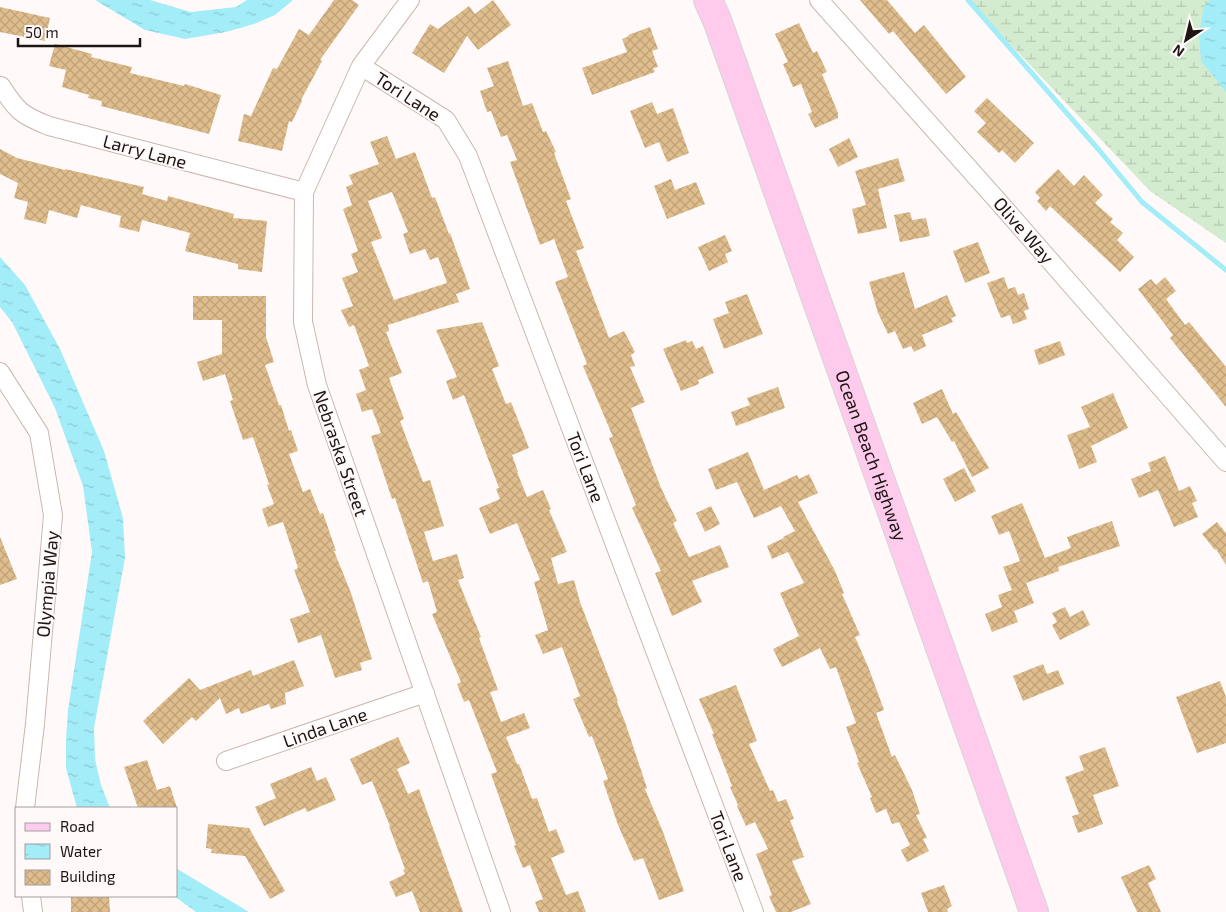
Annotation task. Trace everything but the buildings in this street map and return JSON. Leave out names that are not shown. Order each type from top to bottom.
[{"type":"main road","name":"Ocean Beach Highway","points":[[708,0],[717,20],[1034,912]]},
{"type":"street","name":"Nebraska Street","points":[[410,0],[361,66],[304,192],[303,322],[317,385],[501,912]]},
{"type":"street","name":"Olive Way","points":[[819,0],[1226,462]]},
{"type":"street","name":"Tori Lane","points":[[361,66],[446,120],[468,156],[754,912]]},
{"type":"street","name":"Larry Lane","points":[[1,86],[15,108],[28,118],[49,126],[304,192]]},
{"type":"street","name":"Olympia Way","points":[[0,372],[38,433],[53,515],[35,724],[25,807]]},
{"type":"street","name":"Linda Lane","points":[[226,761],[425,693]]},
{"type":"street","points":[[31,897],[33,912]]},
{"type":"green space","points":[[968,0],[1226,0],[1226,243],[1150,191]]},
{"type":"water","points":[[95,0],[150,0],[191,12],[236,7],[247,0],[293,0],[275,15],[254,24],[226,32],[185,39],[145,30]]},
{"type":"water","points":[[1210,0],[1226,0],[1226,92],[1201,61],[1199,34],[1204,6]]},
{"type":"water","points":[[0,257],[25,285],[60,349],[104,451],[123,518],[125,558],[94,728],[95,759],[101,785],[110,807],[77,807],[66,768],[68,710],[92,552],[83,486],[55,408],[12,322],[0,307]]},
{"type":"water","points":[[178,869],[249,912],[196,912],[175,897],[178,897]]},
{"type":"waterway","points":[[968,0],[1142,202],[1226,270]]}]
